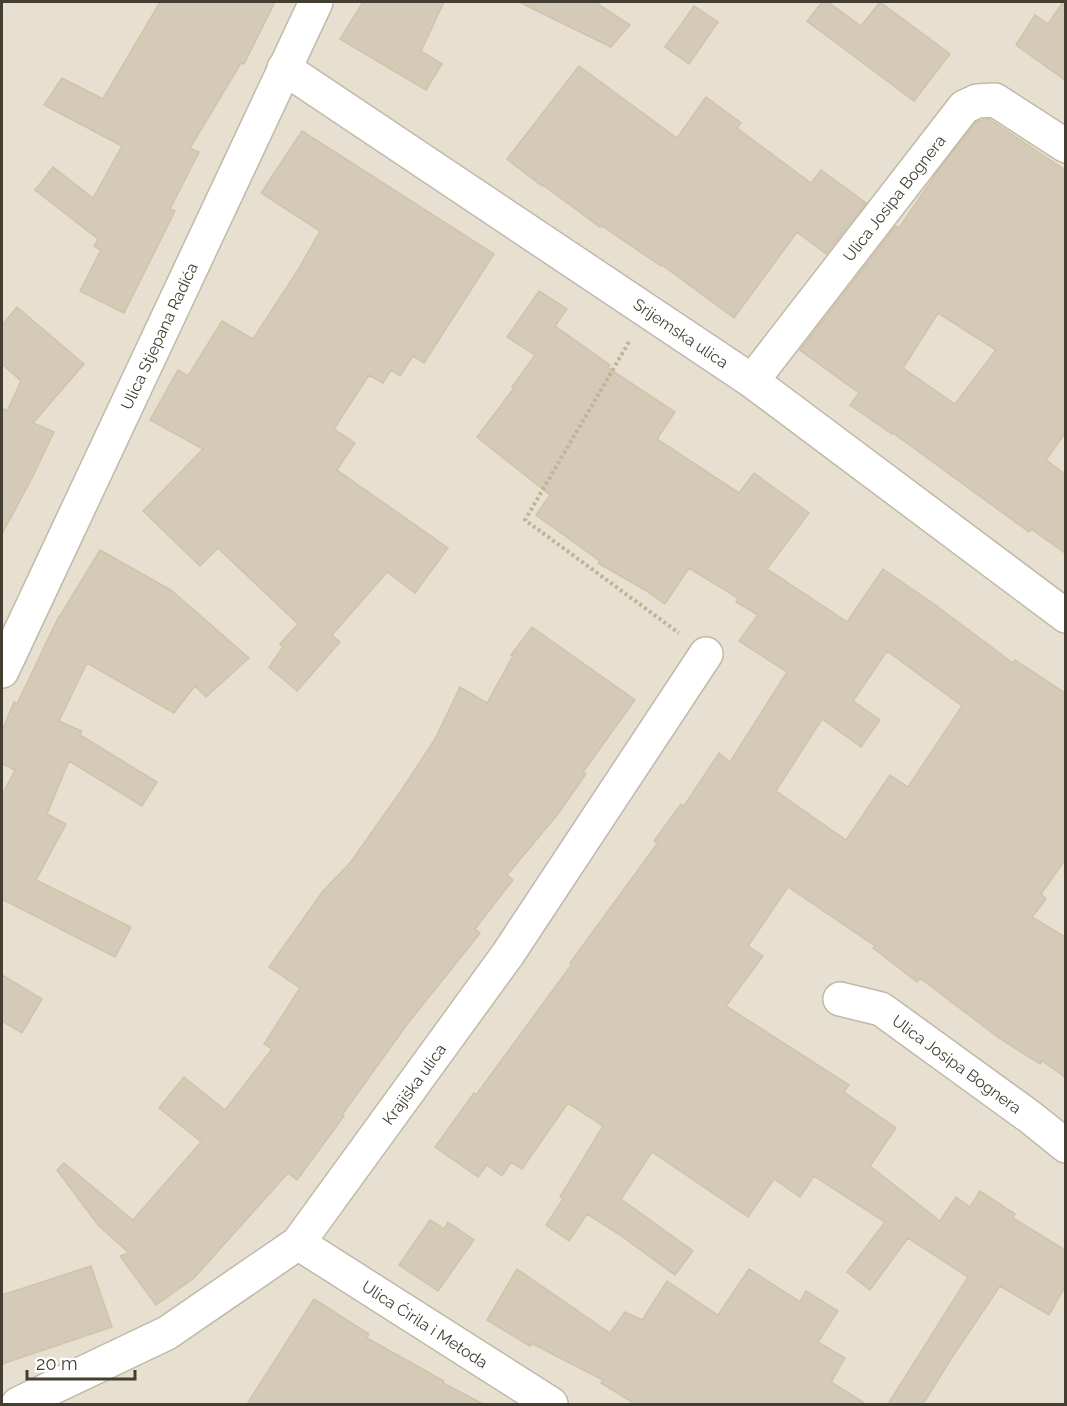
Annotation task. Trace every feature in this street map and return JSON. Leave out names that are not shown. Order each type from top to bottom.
[{"type":"street","name":"Ulica Stjepana Radića","points":[[2,671],[316,2]]},
{"type":"street","name":"Srijemska ulica","points":[[284,68],[752,381],[1065,615]]},
{"type":"street","name":"Ulica Josipa Bognera","points":[[752,381],[964,106],[977,100],[995,100],[1065,146]]},
{"type":"street","name":"Krajiška ulica","points":[[18,1404],[167,1333],[298,1243],[508,954],[706,654]]},
{"type":"street","name":"Ulica Josipa Bognera","points":[[840,999],[880,1009],[1030,1117],[1065,1146]]},
{"type":"street","name":"Ulica Ćirila i Metoda","points":[[298,1243],[551,1404]]},
{"type":"path","points":[[648,310],[525,520],[706,654]]},
{"type":"shaded area","points":[[2,2],[1065,2],[1065,1404],[2,1404]]},
{"type":"building","points":[[160,2],[275,2],[244,64],[241,63],[190,148],[199,152],[170,209],[175,211],[124,313],[80,291],[101,250],[94,246],[98,239],[35,190],[53,167],[93,198],[122,146],[44,105],[62,78],[103,99]]},
{"type":"building","points":[[363,2],[444,2],[421,51],[442,64],[426,90],[340,39]]},
{"type":"building","points":[[519,2],[595,2],[630,25],[611,47]]},
{"type":"building","points":[[822,2],[828,2],[861,26],[880,2],[950,54],[914,101],[807,21]]},
{"type":"building","points":[[1065,2],[1065,80],[1016,45],[1035,15],[1048,24]]},
{"type":"building","points":[[694,6],[718,22],[689,64],[665,47]]},
{"type":"building","points":[[579,66],[677,138],[706,97],[741,123],[737,128],[811,183],[821,170],[866,203],[826,254],[797,232],[734,318],[662,265],[602,226],[600,227],[507,159]]},
{"type":"building","points":[[989,119],[1065,170],[1065,433],[1046,460],[1065,474],[1065,553],[1031,529],[1029,532],[893,433],[850,405],[859,393],[800,350],[896,226],[899,228],[940,168],[976,122]],"holes":[[[938,313],[996,350],[955,404],[903,368]]]},
{"type":"building","points":[[302,131],[494,254],[424,363],[413,356],[400,376],[391,370],[383,383],[369,375],[334,429],[355,443],[337,470],[448,548],[415,593],[387,572],[332,635],[340,642],[297,691],[269,667],[283,647],[280,644],[298,624],[218,548],[200,566],[143,511],[203,449],[150,420],[178,370],[188,376],[222,321],[253,339],[298,270],[320,231],[261,193]]},
{"type":"building","points":[[539,291],[567,309],[555,326],[610,365],[608,368],[675,412],[657,439],[739,493],[754,473],[809,513],[767,569],[847,622],[883,569],[1013,663],[1015,660],[1065,693],[1065,860],[1041,894],[1046,899],[1032,917],[1065,937],[1065,1077],[1042,1061],[1040,1064],[999,1038],[920,978],[917,982],[873,948],[875,946],[788,887],[748,946],[763,956],[726,1006],[849,1085],[844,1092],[896,1128],[870,1166],[940,1221],[956,1197],[970,1207],[980,1191],[1015,1214],[1013,1218],[1065,1250],[1065,1287],[1049,1315],[1000,1286],[923,1404],[888,1404],[968,1277],[908,1238],[870,1290],[847,1272],[885,1222],[814,1176],[800,1197],[774,1179],[748,1217],[652,1152],[621,1199],[693,1251],[675,1275],[587,1214],[569,1241],[546,1225],[563,1199],[560,1197],[603,1126],[568,1103],[522,1169],[511,1162],[502,1176],[487,1165],[478,1177],[435,1147],[572,964],[570,963],[657,844],[654,841],[681,804],[684,806],[719,753],[730,762],[787,672],[739,641],[758,615],[736,602],[738,598],[689,568],[665,604],[598,563],[600,561],[536,515],[550,495],[477,437],[514,388],[512,387],[535,355],[507,337]],"holes":[[[887,651],[962,706],[908,787],[890,775],[846,840],[776,791],[822,719],[861,747],[880,720],[853,701]]]},
{"type":"building","points":[[17,307],[84,364],[33,423],[54,432],[2,534],[2,408],[7,411],[21,381],[2,364],[2,325]]},
{"type":"building","points":[[100,550],[171,590],[249,658],[206,697],[195,686],[174,713],[87,663],[59,721],[82,731],[80,735],[157,782],[142,806],[69,761],[47,814],[66,824],[36,880],[131,927],[115,957],[2,899],[2,795],[15,770],[2,764],[2,731],[14,702],[17,704],[59,616]]},
{"type":"building","points":[[532,627],[635,700],[583,772],[586,774],[557,815],[507,875],[513,880],[475,929],[480,933],[408,1023],[297,1180],[288,1173],[194,1278],[156,1305],[120,1256],[129,1253],[98,1225],[57,1170],[64,1163],[133,1220],[201,1142],[159,1108],[184,1077],[225,1110],[272,1049],[264,1044],[300,988],[269,967],[323,891],[350,863],[401,791],[435,739],[460,687],[487,703],[513,656],[511,655]]},
{"type":"building","points":[[2,975],[42,999],[22,1033],[2,1021]]},
{"type":"building","points":[[430,1220],[444,1229],[448,1222],[474,1240],[438,1291],[399,1265]]},
{"type":"building","points":[[91,1266],[112,1327],[2,1364],[2,1295]]},
{"type":"building","points":[[517,1269],[610,1333],[625,1312],[642,1320],[667,1281],[718,1315],[749,1269],[800,1302],[806,1291],[838,1311],[818,1342],[845,1358],[831,1382],[866,1404],[635,1404],[601,1383],[603,1380],[531,1343],[530,1346],[487,1320]]},
{"type":"building","points":[[314,1299],[369,1334],[367,1338],[483,1404],[247,1404]]}]
